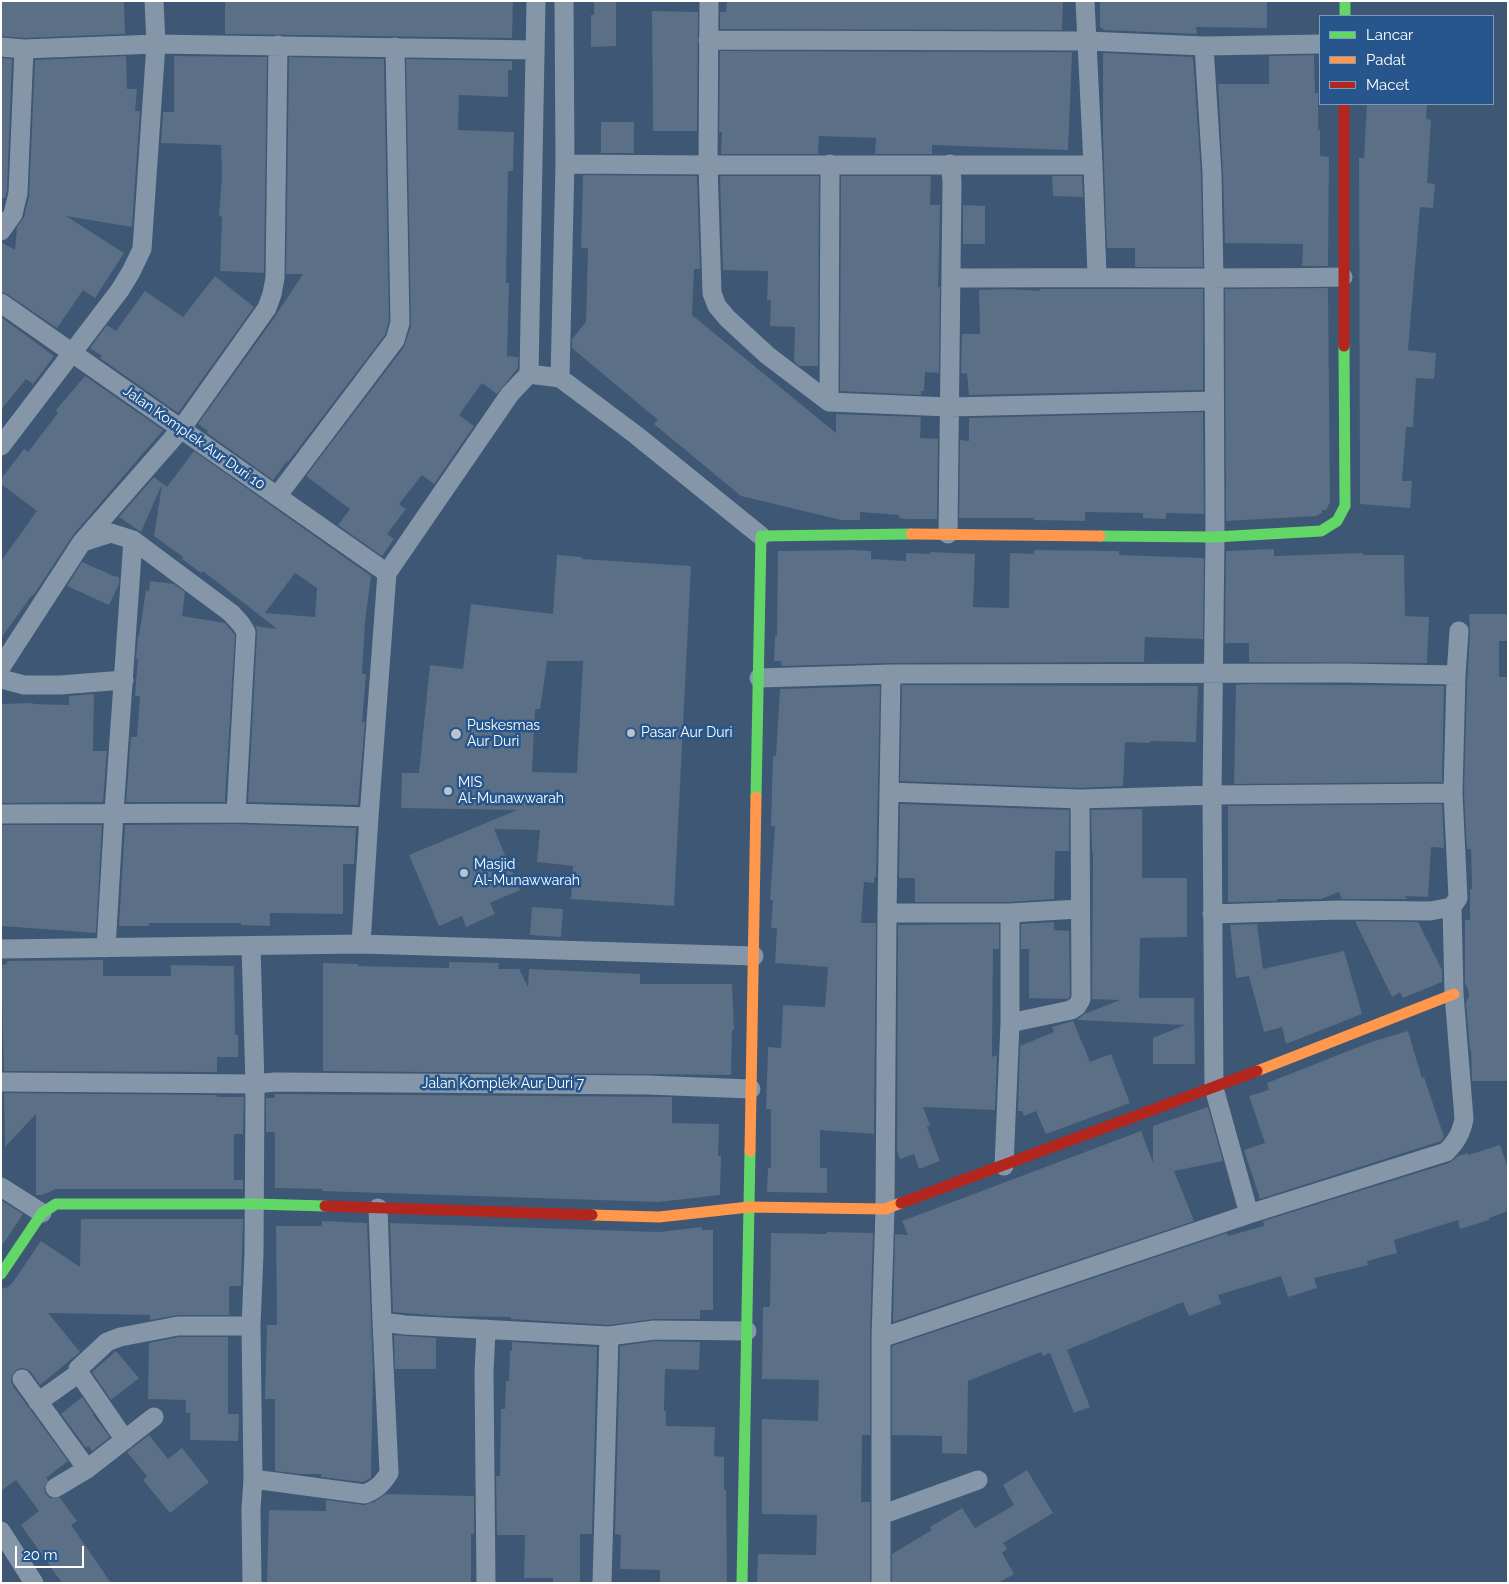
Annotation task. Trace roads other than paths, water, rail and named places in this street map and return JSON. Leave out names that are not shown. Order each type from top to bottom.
[{"type":"street","points":[[1,446],[120,290],[132,272],[142,249],[156,44],[154,1]]},
{"type":"street","points":[[709,1],[708,165],[712,293],[717,306],[727,318],[767,355],[829,402],[949,407],[1214,401]]},
{"type":"street","points":[[1085,1],[1097,276]]},
{"type":"street","points":[[1345,1],[1345,15]]},
{"type":"street","points":[[361,944],[387,573],[510,394],[529,374],[536,5],[564,4],[565,164],[560,378]]},
{"type":"street","points":[[708,40],[1087,41],[1204,46],[1319,44]]},
{"type":"street","points":[[1,47],[24,50],[156,44],[535,50]]},
{"type":"street","points":[[1,667],[82,542],[181,429],[268,308],[275,278],[278,45]]},
{"type":"street","points":[[1204,46],[1212,173],[1214,279],[1215,537],[1212,673],[1214,1088],[1249,1214]]},
{"type":"street","points":[[278,496],[395,340],[400,323],[395,47]]},
{"type":"street","points":[[1,231],[14,214],[18,194],[24,50]]},
{"type":"street","points":[[529,374],[560,378],[636,435],[761,536],[948,534],[1215,537],[1321,530],[1337,521],[1345,506],[1344,105]]},
{"type":"street","points":[[565,164],[1092,165]]},
{"type":"street","points":[[829,402],[830,164]]},
{"type":"street","points":[[948,534],[952,181],[950,164]]},
{"type":"street","points":[[951,278],[1097,276],[1214,279],[1343,276]]},
{"type":"street","name":"Jalan Komplek Aur Duri 10","points":[[1,303],[387,573]]},
{"type":"street","points":[[82,542],[111,534],[133,540],[231,613],[246,632],[236,813]]},
{"type":"street","points":[[742,1583],[761,536]]},
{"type":"street","points":[[106,948],[133,540]]},
{"type":"street","points":[[881,1338],[1249,1214],[1446,1152],[1455,1143],[1461,1132],[1464,1120],[1454,994],[1452,907],[1458,898],[1453,793],[1459,631]]},
{"type":"street","points":[[759,678],[891,674],[1346,673],[1456,675]]},
{"type":"street","points":[[881,1583],[881,1338],[885,1209],[891,674]]},
{"type":"street","points":[[1,679],[24,685],[60,685],[124,680]]},
{"type":"street","points":[[889,792],[1080,799],[1212,795],[1453,793]]},
{"type":"street","points":[[1010,1023],[1071,1010],[1077,1006],[1081,999],[1079,909],[1080,799]]},
{"type":"street","points":[[1,814],[114,812],[369,817]]},
{"type":"street","points":[[1212,914],[1340,910],[1430,911],[1452,907]]},
{"type":"street","points":[[887,913],[1010,913],[1079,909]]},
{"type":"street","points":[[1004,1166],[1010,1023],[1010,913]]},
{"type":"street","points":[[1,949],[361,944],[754,956]]},
{"type":"street","points":[[251,946],[255,1084],[255,1204],[251,1326],[252,1583]]},
{"type":"street","points":[[1,1274],[42,1214],[56,1204],[255,1204],[659,1217],[749,1207],[885,1209],[1214,1088],[1454,994]]},
{"type":"street","name":"Jalan Komplek Aur Duri 7","points":[[1,1082],[648,1085],[751,1089]]},
{"type":"street","points":[[1,1187],[42,1214]]},
{"type":"street","points":[[253,1479],[365,1494],[376,1489],[384,1482],[389,1473],[378,1208]]},
{"type":"street","points":[[382,1322],[405,1325],[609,1336],[654,1330],[746,1331]]},
{"type":"street","points":[[125,1440],[79,1374],[78,1369],[89,1358],[107,1342],[120,1336],[178,1326],[251,1326]]},
{"type":"street","points":[[486,1329],[484,1382],[486,1583]]},
{"type":"street","points":[[602,1583],[609,1336]]},
{"type":"street","points":[[38,1402],[79,1374]]},
{"type":"street","points":[[22,1379],[87,1469]]},
{"type":"street","points":[[55,1488],[87,1469],[154,1417]]},
{"type":"street","points":[[881,1516],[978,1480]]},
{"type":"street","points":[[1,1531],[34,1583]]},
{"type":"place","name":"Pasar Aur Duri","points":[[631,733]]},
{"type":"place","name":"Puskesmas Aur Duri","points":[[456,734]]},
{"type":"place","name":"MIS Al-Munawwarah","points":[[448,791]]},
{"type":"place","name":"Masjid Al-Munawwarah","points":[[464,873]]}]
